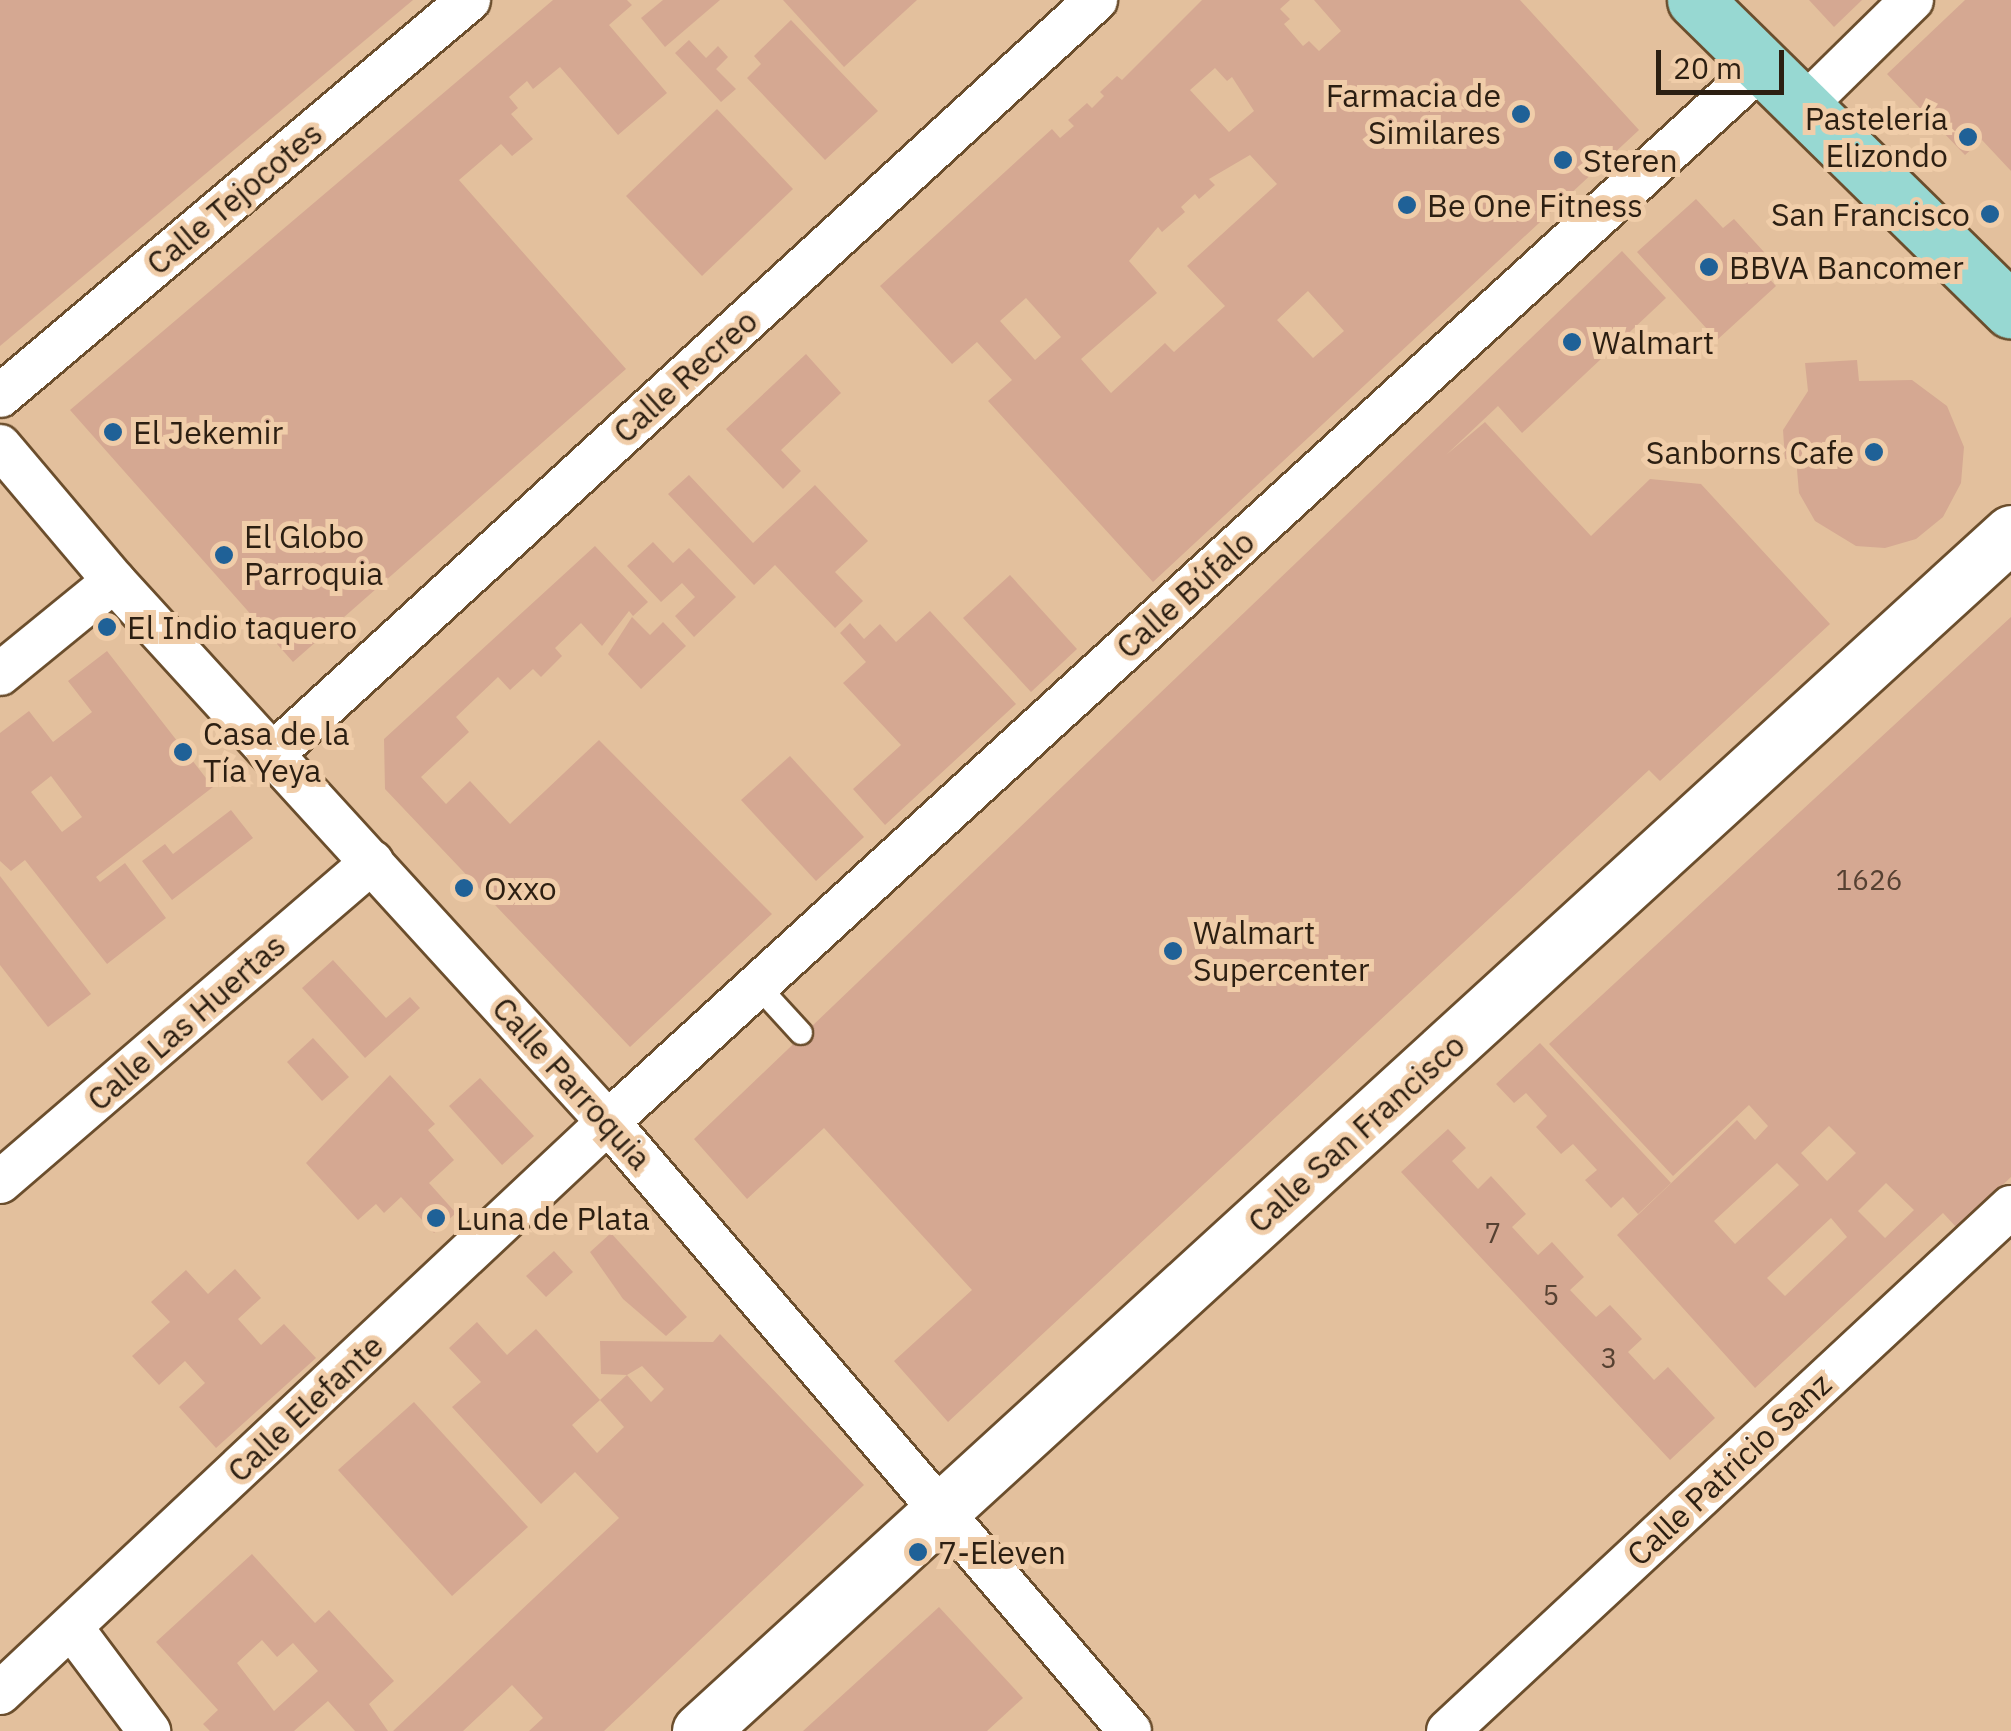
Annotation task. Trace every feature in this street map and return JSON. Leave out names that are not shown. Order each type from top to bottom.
[{"type":"main road","points":[[1695,0],[2011,310]]},
{"type":"street","name":"Calle Tejocotes","points":[[0,396],[469,0]]},
{"type":"street","name":"Calle Recreo","points":[[274,753],[1096,0]]},
{"type":"street","points":[[1803,106],[1912,0]]},
{"type":"street","name":"Calle Búfalo","points":[[608,1122],[1762,66]]},
{"type":"street","name":"Calle Parroquia","points":[[0,446],[114,581],[608,1122],[945,1508],[1130,1731]]},
{"type":"street","name":"Calle San Francisco","points":[[700,1731],[2011,533]]},
{"type":"street","points":[[0,674],[114,581]]},
{"type":"street","name":"Calle Las Huertas","points":[[0,1182],[372,862]]},
{"type":"street","name":"Calle Elefante","points":[[0,1693],[608,1122]]},
{"type":"street","name":"Calle Patricio Sanz","points":[[1448,1731],[2011,1207]]},
{"type":"street","points":[[72,1628],[149,1731]]},
{"type":"lane","points":[[758,986],[801,1033]]},
{"type":"building","points":[[0,0],[413,0],[0,346]]},
{"type":"building","points":[[553,0],[627,0],[632,5],[609,25],[667,93],[618,135],[560,67],[533,89],[527,81],[509,97],[518,108],[511,114],[533,139],[512,156],[501,144],[459,180],[626,369],[293,662],[70,410]]},
{"type":"building","points":[[663,0],[720,0],[665,47],[641,18]]},
{"type":"building","points":[[783,0],[917,0],[844,67]]},
{"type":"building","points":[[1202,0],[1290,0],[1280,9],[1290,19],[1284,24],[1303,46],[1309,41],[1319,51],[1341,31],[1314,0],[1520,0],[1639,130],[1153,582],[988,401],[1012,380],[977,342],[952,364],[880,286],[1052,129],[1060,138],[1074,126],[1068,120],[1087,103],[1092,108],[1104,96],[1100,92],[1117,76],[1122,80]],"holes":[[[1215,68],[1227,81],[1232,77],[1254,111],[1229,132],[1190,90]],[[1250,155],[1277,184],[1187,266],[1225,306],[1174,352],[1165,343],[1111,393],[1081,359],[1157,293],[1129,261],[1158,227],[1162,232],[1185,212],[1181,207],[1195,194],[1199,199],[1215,185],[1209,179]],[[1308,291],[1344,331],[1313,358],[1277,320]],[[1026,298],[1061,337],[1035,360],[1000,321]]]},
{"type":"building","points":[[1809,0],[1862,0],[1834,27]]},
{"type":"building","points":[[1965,0],[2011,0],[2011,171],[1982,140],[1965,155],[1887,74]]},
{"type":"building","points":[[791,20],[878,111],[825,160],[747,78],[761,64],[754,56]]},
{"type":"building","points":[[689,40],[706,58],[718,46],[728,57],[716,69],[736,89],[721,102],[675,53]]},
{"type":"building","points":[[717,109],[793,189],[702,276],[626,196]]},
{"type":"building","name":"BBVA Bancomer","points":[[1696,199],[1723,228],[1734,219],[1774,263],[1763,272],[1776,286],[1717,340],[1637,252]]},
{"type":"building","name":"Walmart Supercenter","points":[[1622,251],[1666,298],[1522,433],[1498,406],[1446,455],[1485,422],[1591,536],[1650,479],[1701,484],[1830,624],[1660,781],[1649,770],[948,1422],[894,1361],[972,1290],[824,1128],[747,1199],[694,1139]]},
{"type":"building","points":[[806,354],[841,393],[781,450],[801,471],[783,489],[726,429]]},
{"type":"building","name":"Sanborns Cafe","points":[[1857,360],[1859,381],[1912,380],[1947,406],[1964,447],[1961,483],[1943,517],[1916,539],[1885,548],[1856,546],[1815,521],[1799,493],[1796,458],[1785,459],[1783,430],[1808,391],[1805,363]]},
{"type":"building","points":[[689,475],[753,543],[815,485],[868,541],[835,572],[863,601],[835,628],[775,565],[754,585],[668,494]]},
{"type":"building","points":[[653,542],[673,563],[689,548],[736,597],[694,637],[675,616],[695,597],[682,583],[661,602],[627,566]]},
{"type":"building","points":[[595,546],[648,602],[633,616],[629,611],[602,646],[581,623],[555,648],[562,656],[541,677],[533,669],[510,690],[498,677],[456,717],[469,732],[421,777],[446,804],[470,781],[510,824],[599,740],[772,914],[630,1047],[385,789],[384,739]]},
{"type":"building","points":[[1010,575],[1077,649],[1031,692],[963,618]]},
{"type":"building","points":[[930,611],[1016,704],[885,825],[853,789],[901,745],[843,683],[866,662],[840,633],[850,623],[864,639],[880,624],[896,642]]},
{"type":"building","points":[[632,617],[650,635],[663,622],[686,646],[641,689],[608,654]]},
{"type":"building","points":[[2011,617],[2011,1177],[1957,1228],[1943,1213],[1755,1388],[1617,1235],[1737,1120],[1755,1140],[1768,1126],[1749,1105],[1673,1176],[1549,1044]],"holes":[[[1829,1126],[1856,1153],[1827,1181],[1801,1153]],[[1777,1163],[1799,1185],[1735,1244],[1714,1221]],[[1886,1183],[1914,1210],[1885,1238],[1858,1211]],[[1831,1218],[1847,1237],[1785,1296],[1767,1278]]]},
{"type":"building","points":[[107,651],[213,787],[96,877],[100,882],[125,863],[166,918],[107,964],[25,860],[11,871],[0,861],[0,733],[29,711],[53,742],[92,712],[68,681]],"holes":[[[51,776],[82,817],[62,832],[31,792]]]},
{"type":"building","points":[[790,756],[864,837],[816,881],[741,800]]},
{"type":"building","points":[[231,810],[253,838],[172,900],[142,861],[165,844],[173,854]]},
{"type":"building","points":[[0,876],[91,994],[48,1027],[0,965]]},
{"type":"building","points":[[333,960],[386,1018],[410,997],[420,1008],[365,1058],[302,988]]},
{"type":"building","points":[[313,1038],[349,1077],[322,1101],[287,1062]]},
{"type":"building","points":[[1540,1043],[1671,1183],[1638,1214],[1623,1197],[1611,1208],[1585,1180],[1597,1170],[1573,1144],[1561,1154],[1536,1127],[1547,1116],[1526,1093],[1514,1103],[1496,1084]]},
{"type":"building","points":[[390,1075],[435,1124],[428,1130],[454,1160],[429,1183],[456,1213],[434,1233],[401,1197],[384,1213],[376,1204],[358,1220],[306,1163]]},
{"type":"building","points":[[480,1078],[534,1136],[502,1165],[449,1106]]},
{"type":"building","points":[[1448,1129],[1466,1148],[1452,1161],[1478,1189],[1491,1176],[1526,1214],[1512,1227],[1538,1255],[1552,1242],[1584,1277],[1570,1290],[1596,1317],[1610,1305],[1642,1339],[1628,1352],[1654,1380],[1668,1367],[1715,1418],[1670,1460],[1401,1172]]},
{"type":"building","points":[[611,1233],[687,1317],[666,1336],[623,1299],[590,1252]]},
{"type":"building","points":[[554,1251],[573,1272],[546,1297],[526,1276]]},
{"type":"building","points":[[235,1269],[261,1298],[238,1319],[261,1345],[284,1324],[316,1358],[216,1448],[179,1407],[205,1383],[185,1361],[159,1385],[132,1356],[170,1322],[151,1302],[186,1270],[208,1294]]},
{"type":"building","points":[[477,1322],[507,1355],[536,1329],[600,1400],[627,1375],[601,1374],[600,1341],[713,1342],[720,1334],[864,1485],[604,1731],[529,1731],[543,1718],[512,1685],[463,1731],[393,1731],[619,1518],[575,1472],[541,1504],[452,1407],[481,1382],[449,1348]],"holes":[[[642,1366],[664,1389],[651,1402],[627,1375]],[[600,1400],[624,1427],[597,1453],[572,1425]]]},
{"type":"building","points":[[414,1402],[528,1527],[452,1596],[338,1470]]},
{"type":"building","points":[[252,1554],[315,1623],[329,1610],[394,1681],[369,1704],[388,1731],[355,1731],[328,1701],[294,1731],[210,1731],[203,1724],[218,1710],[156,1642]],"holes":[[[262,1640],[277,1657],[293,1643],[318,1671],[274,1711],[237,1663]]]},
{"type":"building","points":[[939,1607],[1023,1698],[987,1731],[803,1731]]},
{"type":"place","name":"Farmacia de Similares","points":[[1521,114]]},
{"type":"place","name":"Pastelería Elizondo","points":[[1968,137]]},
{"type":"place","name":"Steren","points":[[1563,160]]},
{"type":"place","name":"Be One Fitness","points":[[1407,205]]},
{"type":"place","name":"San Francisco","points":[[1990,214]]},
{"type":"place","name":"BBVA Bancomer","points":[[1709,267]]},
{"type":"place","name":"Walmart","points":[[1572,342]]},
{"type":"place","name":"El Jekemir","points":[[113,432]]},
{"type":"place","name":"Sanborns Cafe","points":[[1874,452]]},
{"type":"place","name":"El Globo Parroquia","points":[[224,555]]},
{"type":"place","name":"El Indio taquero","points":[[107,627]]},
{"type":"place","name":"Casa de la Tía Yeya","points":[[183,752]]},
{"type":"place","name":"Oxxo","points":[[464,888]]},
{"type":"place","name":"Walmart Supercenter","points":[[1173,951]]},
{"type":"place","name":"Luna de Plata","points":[[436,1218]]},
{"type":"place","name":"7-Eleven","points":[[918,1552]]}]
